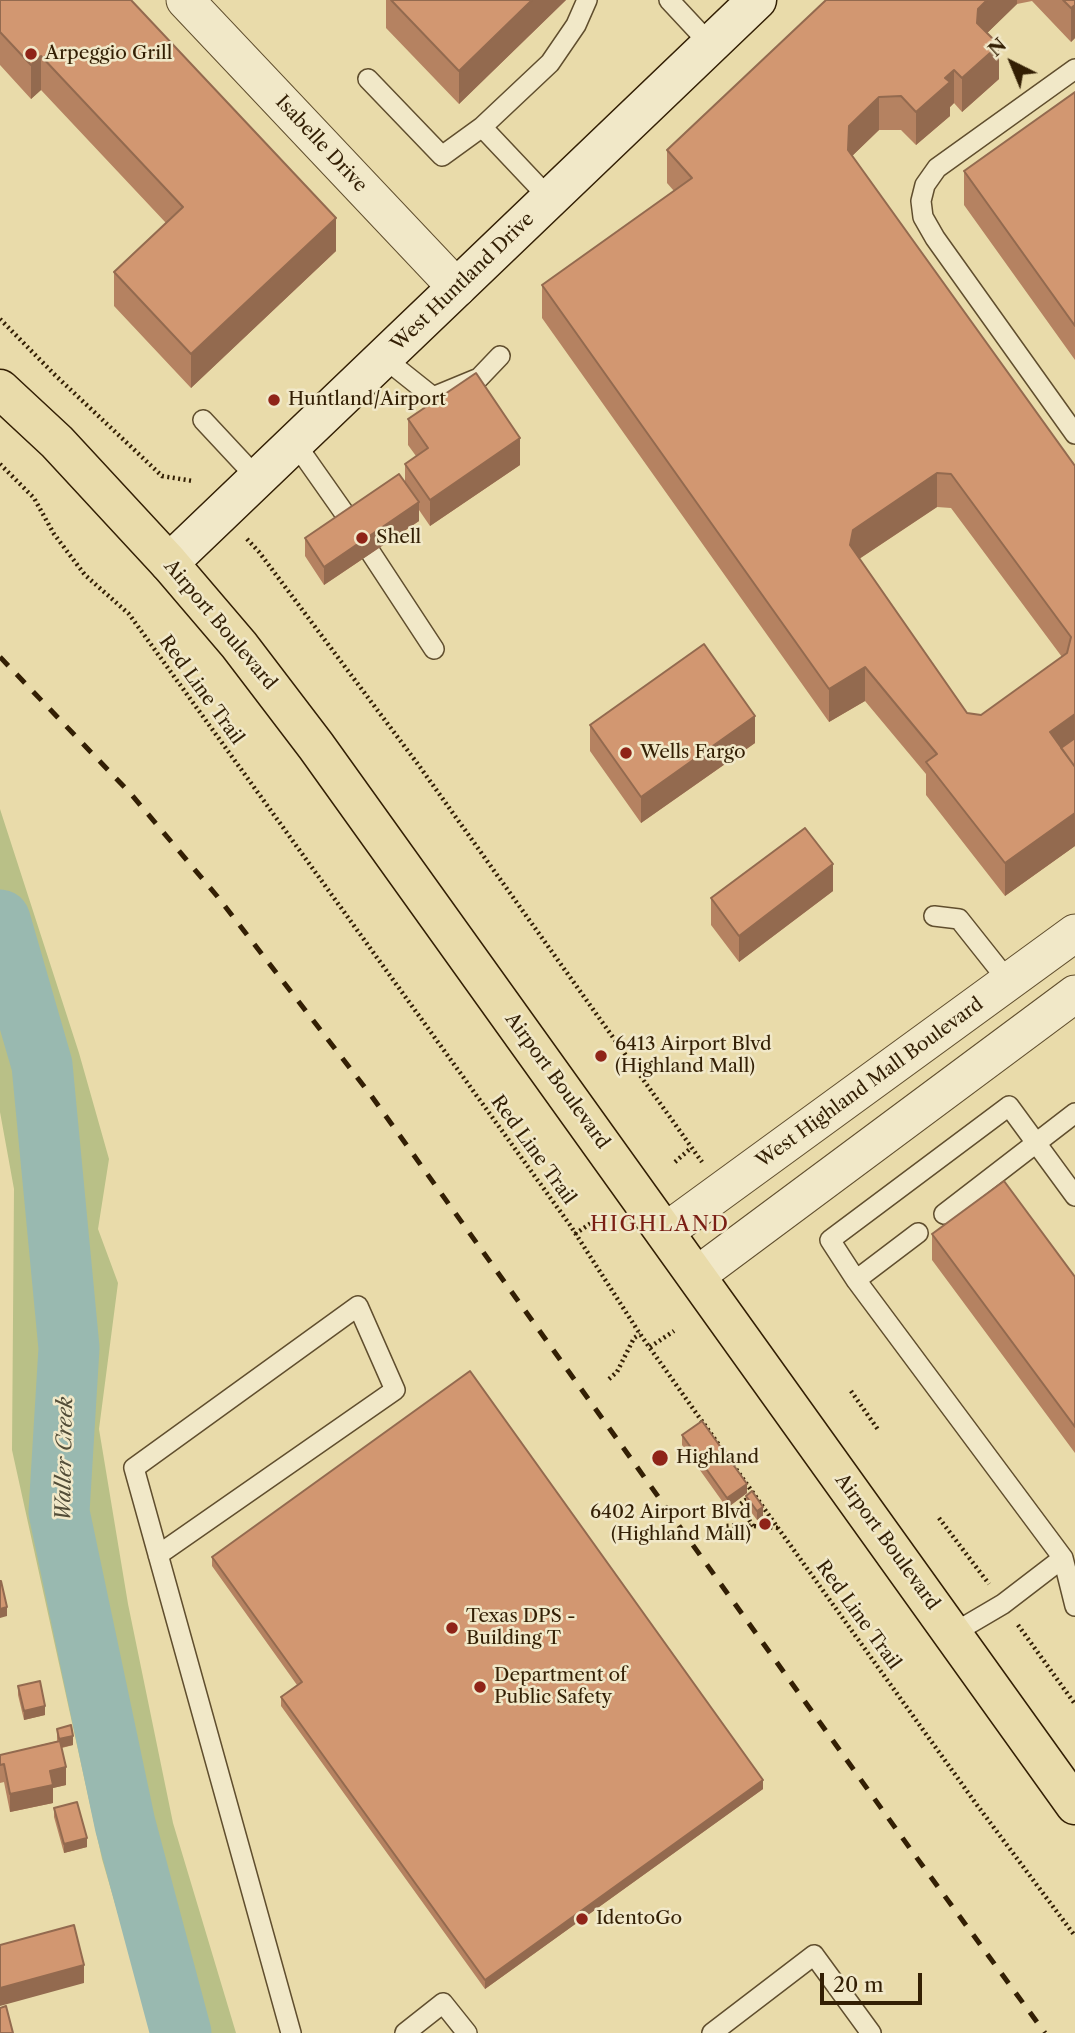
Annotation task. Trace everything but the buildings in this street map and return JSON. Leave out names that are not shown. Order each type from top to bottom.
[{"type":"main road","name":"Airport Boulevard","points":[[0,389],[57,442],[169,563],[239,645],[316,746],[952,1634],[1073,1797]]},
{"type":"street","name":"Isabelle Drive","points":[[185,0],[457,288]]},
{"type":"street","name":"West Huntland Drive","points":[[169,563],[757,0]]},
{"type":"street","name":"West Highland Mall Boulevard","points":[[665,1233],[1075,933]]},
{"type":"street","points":[[696,1276],[1075,994]]},
{"type":"lane","points":[[368,79],[442,156],[482,127],[550,63],[576,25],[587,0]]},
{"type":"lane","points":[[669,0],[710,44]]},
{"type":"lane","points":[[1075,69],[937,168],[925,185],[921,201],[923,217],[935,239],[1075,434]]},
{"type":"lane","points":[[482,127],[550,200]]},
{"type":"lane","points":[[384,358],[433,397],[479,378],[500,356]]},
{"type":"lane","points":[[203,420],[258,479]]},
{"type":"lane","points":[[295,443],[352,524]]},
{"type":"lane","points":[[371,553],[434,649]]},
{"type":"lane","points":[[934,916],[959,919],[1009,982]]},
{"type":"lane","points":[[1075,1196],[1009,1106],[831,1240],[856,1280],[1063,1558],[1075,1606]]},
{"type":"lane","points":[[944,1214],[1075,1114]]},
{"type":"lane","points":[[856,1280],[918,1233]]},
{"type":"lane","points":[[158,1555],[395,1390],[358,1306],[134,1468],[158,1555],[291,2033]]},
{"type":"lane","points":[[952,1634],[1003,1604],[1063,1558]]},
{"type":"lane","points":[[712,2033],[814,1955],[871,2033]]},
{"type":"lane","points":[[405,2033],[443,2003],[467,2033]]},
{"type":"path","points":[[0,318],[55,375],[162,476],[193,481]]},
{"type":"path","name":"Red Line Trail","points":[[0,464],[34,498],[54,534],[85,575],[129,614],[575,1234],[640,1334],[778,1528],[977,1805],[1075,1936]]},
{"type":"path","points":[[243,535],[259,552],[420,767],[705,1166]]},
{"type":"path","points":[[675,1161],[691,1148]]},
{"type":"path","points":[[575,1234],[594,1221]]},
{"type":"path","points":[[650,1348],[674,1331]]},
{"type":"path","points":[[609,1379],[617,1372],[634,1338],[640,1334]]},
{"type":"path","points":[[851,1391],[879,1431]]},
{"type":"path","points":[[754,1494],[739,1504],[754,1527]]},
{"type":"path","points":[[939,1518],[987,1581]]},
{"type":"path","points":[[717,1531],[726,1526],[778,1528]]},
{"type":"path","points":[[1019,1626],[1075,1704]]},
{"type":"green space","points":[[0,809],[79,1053],[109,1159],[98,1229],[118,1283],[99,1429],[128,1604],[173,1823],[236,2033],[153,2033],[102,1859],[12,1450],[14,1189],[0,1112]]},
{"type":"waterway","name":"Waller Creek","points":[[0,920],[42,1065],[69,1348],[59,1512],[125,1824],[181,2033]]},
{"type":"railway","points":[[0,657],[131,794],[217,896],[370,1094],[1045,2033]]},
{"type":"place","name":"Arpeggio Grill","points":[[31,54]]},
{"type":"place","name":"Huntland/Airport","points":[[274,400]]},
{"type":"place","name":"Shell","points":[[362,538]]},
{"type":"place","name":"Wells Fargo","points":[[626,753]]},
{"type":"place","name":"6413 Airport Blvd (Highland Mall)","points":[[601,1056]]},
{"type":"place","name":"Highland","points":[[660,1458]]},
{"type":"place","name":"6402 Airport Blvd (Highland Mall)","points":[[765,1524]]},
{"type":"place","name":"Texas DPS - Building T","points":[[452,1628]]},
{"type":"place","name":"Department of Public Safety","points":[[480,1687]]},
{"type":"place","name":"IdentoGo","points":[[582,1919]]},
{"type":"district","name":"HIGHLAND","points":[[660,1225]]}]
